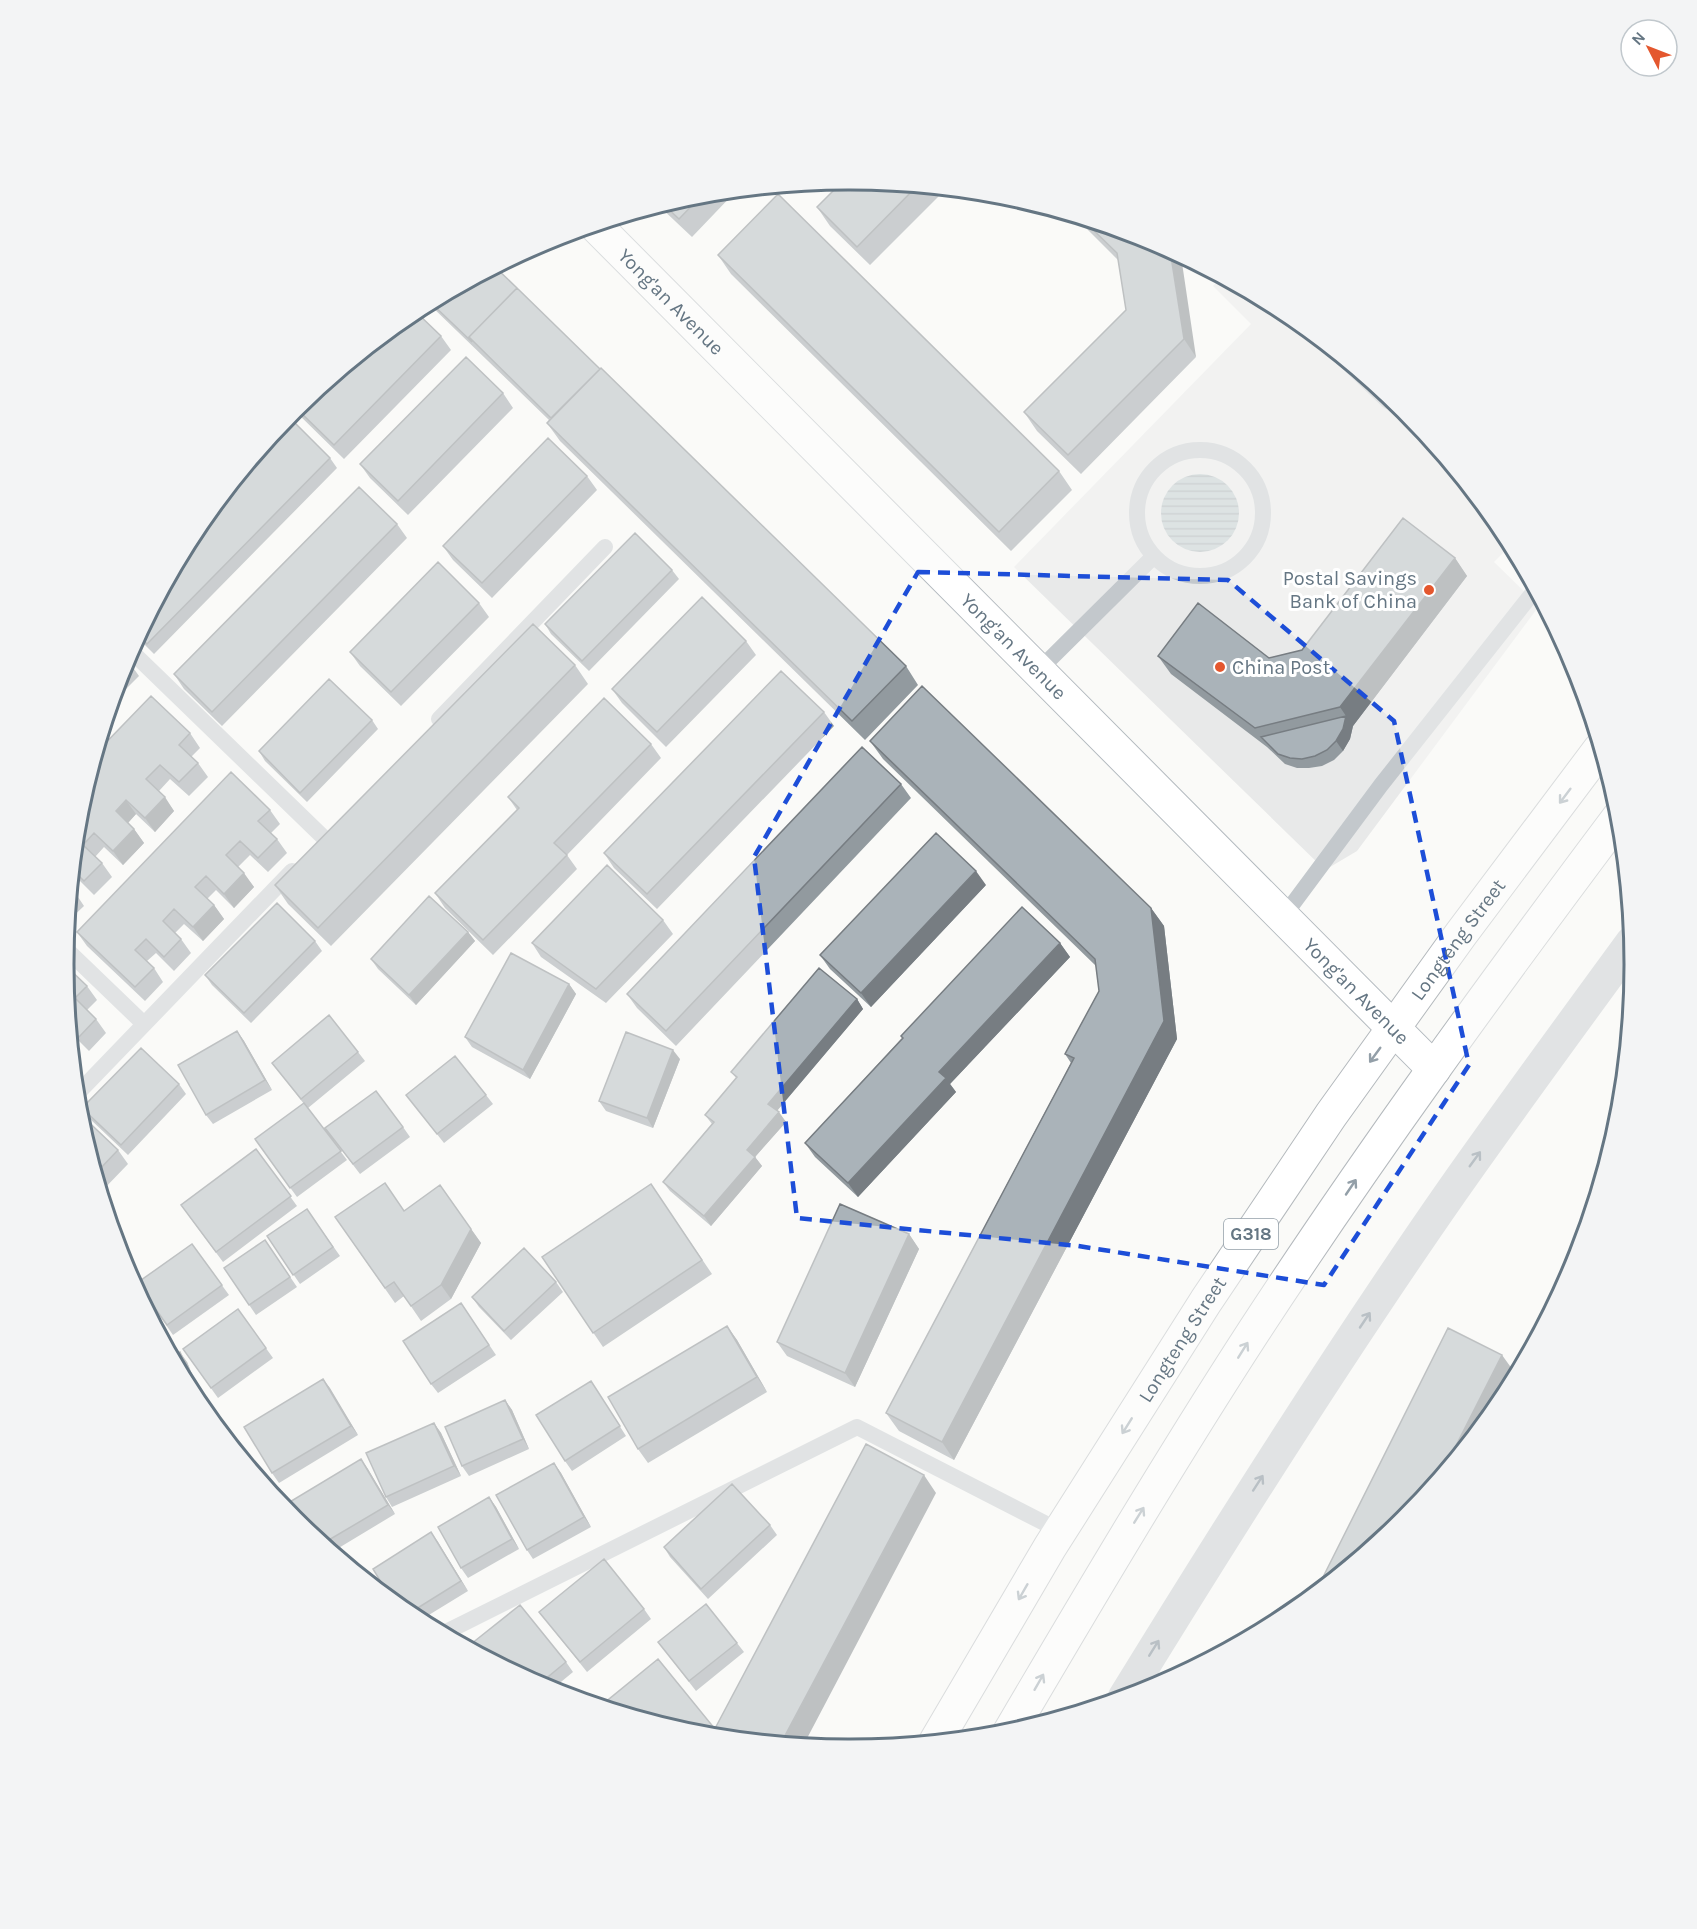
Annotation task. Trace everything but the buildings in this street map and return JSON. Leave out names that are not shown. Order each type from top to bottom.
[{"type":"main road","name":"Yong'an Avenue","points":[[601,231],[1434,1069]]},
{"type":"main road","name":"Longteng Street","points":[[940,1734],[1060,1532],[1206,1301],[1331,1116],[1461,934],[1595,756]]},
{"type":"main road","name":"G318","points":[[1015,1721],[1107,1567],[1254,1332],[1378,1148],[1506,967],[1611,828]]},
{"type":"street","points":[[1131,1686],[1223,1536],[1336,1363],[1452,1192],[1624,954]]},
{"type":"lane","points":[[1194,449],[1213,450],[1231,457],[1251,474],[1262,499],[1262,527],[1251,552],[1229,569],[1203,577],[1176,572],[1153,557],[1139,535],[1136,509],[1143,483],[1160,463],[1176,454],[1194,449]]},
{"type":"lane","points":[[431,727],[605,547]]},
{"type":"lane","points":[[1038,671],[1153,557]]},
{"type":"lane","points":[[1283,917],[1381,785],[1530,596]]},
{"type":"lane","points":[[137,657],[324,838]]},
{"type":"lane","points":[[83,1087],[299,863]]},
{"type":"lane","points":[[74,958],[144,1024]]},
{"type":"lane","points":[[451,1630],[857,1427],[1060,1532]]},
{"type":"highlighted area","points":[[918,572],[1228,580],[1394,721],[1469,1065],[1324,1285],[1078,1246],[797,1218],[754,857]]},
{"type":"shaded area","points":[[1216,282],[1279,320],[1320,350],[1397,416],[1463,493],[1493,534],[1504,552],[1494,562],[1532,599],[1537,609],[1357,851],[1325,870],[1014,567],[1251,324],[1213,286]]},
{"type":"shaded area","points":[[1192,474],[1208,474],[1222,480],[1233,491],[1239,505],[1239,521],[1233,535],[1222,546],[1208,552],[1192,552],[1178,546],[1167,535],[1161,521],[1161,505],[1167,491],[1178,480]]},
{"type":"place","name":"Postal Savings Bank of China","points":[[1429,590]]},
{"type":"place","name":"China Post","points":[[1220,667]]}]
